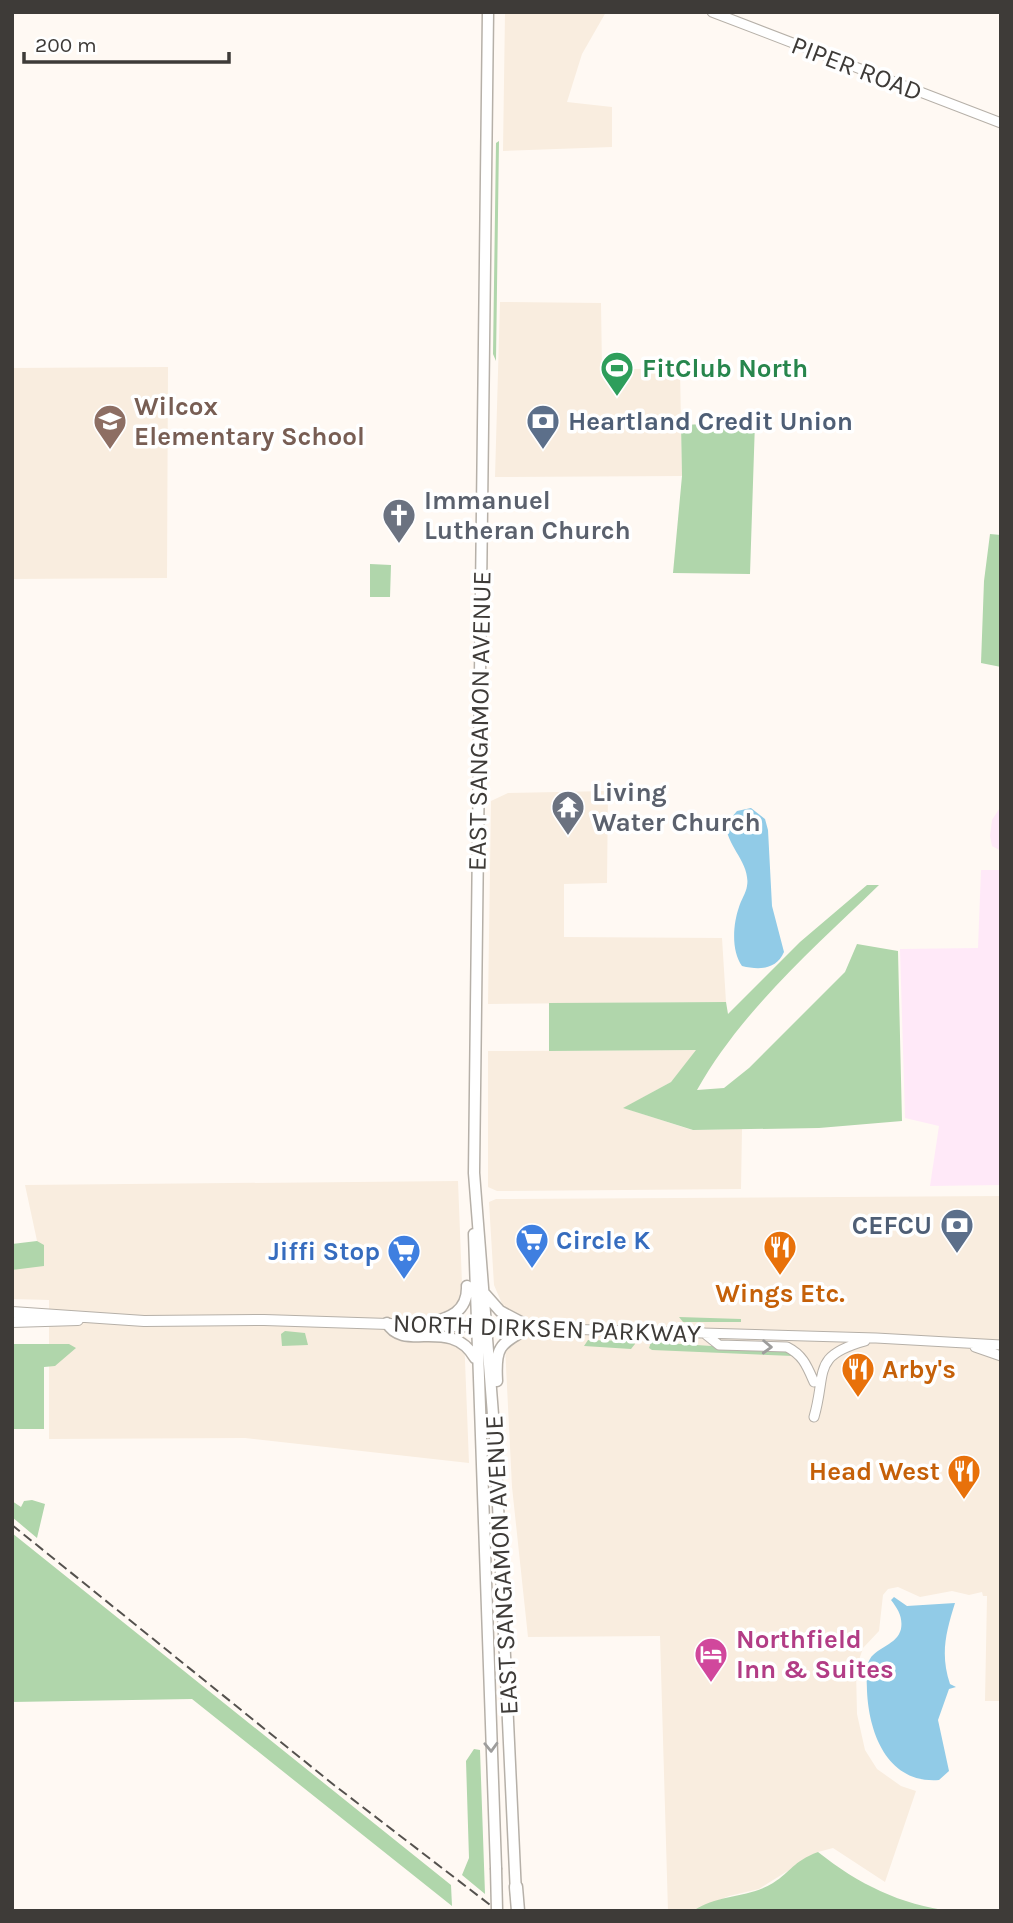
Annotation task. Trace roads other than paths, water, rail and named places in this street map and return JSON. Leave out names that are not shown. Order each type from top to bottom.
[{"type":"highway","points":[[515,1885],[517,1911]]},
{"type":"main road","name":"EAST SANGAMON AVENUE","points":[[488,12],[473,1088],[476,1220],[485,1294],[476,1361],[497,1911]]},
{"type":"main road","name":"EAST SANGAMON AVENUE","points":[[476,1220],[472,1247],[495,1440],[515,1885]]},
{"type":"main road","points":[[425,1325],[450,1317],[466,1301],[466,1259],[472,1247]]},
{"type":"main road","points":[[485,1294],[500,1311],[531,1329]]},
{"type":"main road","name":"NORTH DIRKSEN PARKWAY","points":[[12,1311],[93,1319],[481,1327]]},
{"type":"main road","name":"NORTH DIRKSEN PARKWAY","points":[[12,1322],[55,1323],[93,1319]]},
{"type":"main road","points":[[387,1323],[400,1335],[454,1337],[467,1346],[476,1361]]},
{"type":"main road","points":[[495,1440],[499,1414],[497,1354],[506,1341],[531,1329]]},
{"type":"street","name":"PIPER ROAD","points":[[712,12],[1001,123]]},
{"type":"street","name":"NORTH DIRKSEN PARKWAY","points":[[481,1327],[877,1338],[1001,1345]]},
{"type":"street","points":[[704,1333],[719,1345],[787,1347],[801,1356],[814,1382]]},
{"type":"street","points":[[814,1417],[820,1371],[827,1358],[840,1349],[877,1338]]},
{"type":"street","points":[[970,1344],[1001,1356]]},
{"type":"water","points":[[751,808],[765,819],[768,830],[772,906],[784,952],[772,965],[761,968],[742,966],[736,953],[735,921],[747,878],[726,824],[737,811]]},
{"type":"water","points":[[894,1597],[907,1606],[955,1603],[947,1633],[945,1663],[950,1684],[956,1687],[949,1689],[938,1720],[949,1771],[939,1780],[921,1779],[894,1765],[877,1739],[872,1724],[867,1691],[867,1666],[873,1655],[895,1639],[901,1629],[899,1613],[891,1600]]},
{"type":"railway","points":[[12,1525],[334,1785],[498,1911]]},
{"type":"place","name":"FitClub North","points":[[617,398]]},
{"type":"place","name":"Wilcox Elementary School","points":[[110,451]]},
{"type":"place","name":"Heartland Credit Union","points":[[543,451]]},
{"type":"place","name":"Immanuel Lutheran Church","points":[[399,545]]},
{"type":"place","name":"Living Water Church","points":[[568,837]]},
{"type":"place","name":"CEFCU","points":[[957,1255]]},
{"type":"place","name":"Circle K","points":[[532,1270]]},
{"type":"place","name":"Wings Etc.","points":[[780,1277]]},
{"type":"place","name":"Jiffi Stop","points":[[404,1281]]},
{"type":"place","name":"Arby's","points":[[858,1399]]},
{"type":"place","name":"Head West","points":[[964,1501]]},
{"type":"place","name":"Northfield Inn & Suites","points":[[711,1684]]}]
